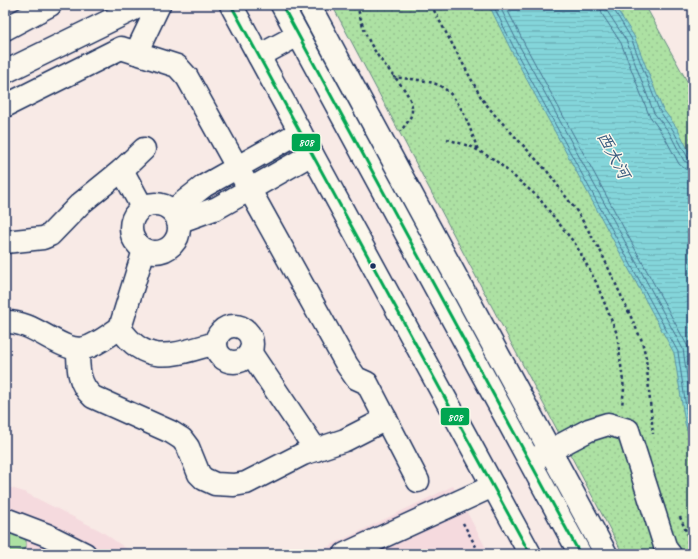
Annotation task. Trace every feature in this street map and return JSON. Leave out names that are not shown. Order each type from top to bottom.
[{"type":"main road","points":[[5,28],[50,5]]},
{"type":"main road","points":[[5,72],[142,5]]},
{"type":"main road","points":[[136,53],[159,5]]},
{"type":"main road","points":[[231,5],[530,554]]},
{"type":"main road","points":[[282,5],[580,554]]},
{"type":"main road","points":[[309,5],[606,554]]},
{"type":"main road","points":[[259,56],[298,34]]},
{"type":"main road","points":[[5,106],[121,48],[177,66],[187,77],[347,365],[356,378],[367,383],[418,481]]},
{"type":"main road","points":[[175,217],[204,186],[300,132]]},
{"type":"main road","points":[[5,242],[43,238],[50,235],[80,204],[122,170],[144,148]]},
{"type":"main road","points":[[175,217],[217,208],[312,154]]},
{"type":"main road","points":[[122,170],[142,208]]},
{"type":"main road","points":[[158,204],[175,217],[178,234],[172,245],[165,250],[157,252],[144,250],[135,243],[130,228],[136,213],[142,208],[158,204]]},
{"type":"main road","points":[[5,322],[20,323],[31,326],[63,345],[78,349],[86,348],[120,328],[144,250]]},
{"type":"main road","points":[[120,328],[124,335],[147,353],[157,356],[168,355],[216,343],[219,354],[227,361],[239,362],[250,352],[316,450]]},
{"type":"main road","points":[[78,349],[78,369],[81,382],[85,390],[94,397],[171,432],[182,439],[188,447],[199,474],[204,479],[215,484],[234,485],[246,483],[303,454],[346,440],[386,419]]},
{"type":"main road","points":[[530,462],[589,430],[608,424],[628,430],[666,549],[670,554]]},
{"type":"main road","points":[[345,554],[493,486]]},
{"type":"main road","points":[[5,519],[47,535],[85,554]]},
{"type":"path","points":[[359,5],[358,8],[364,30],[375,52],[409,96],[412,110],[406,125],[385,145]]},
{"type":"path","points":[[431,5],[482,99],[547,171],[578,213],[601,252],[642,341],[646,358],[654,438]]},
{"type":"path","points":[[393,77],[433,82],[447,89],[464,114],[478,150]]},
{"type":"path","points":[[447,139],[478,150],[495,160],[538,198],[576,245],[596,282],[617,334],[624,389],[619,427]]},
{"type":"path","points":[[453,504],[480,554]]},
{"type":"path","points":[[677,510],[693,548]]},
{"type":"shaded area","points":[[5,486],[24,492],[101,531],[134,554],[5,554]]},
{"type":"shaded area","points":[[453,486],[489,554],[313,554]]},
{"type":"green space","points":[[332,5],[645,5],[693,92],[693,554],[623,554]]},
{"type":"green space","points":[[5,531],[18,534],[26,540],[26,549],[15,553],[5,553]]},
{"type":"water","name":"西大河","points":[[489,5],[614,5],[634,36],[662,108],[677,128],[693,159],[693,450],[685,423],[674,353],[512,52]]},
{"type":"transit line","name":"808","points":[[231,5],[530,554]]},
{"type":"transit line","name":"808","points":[[282,5],[580,554]]}]
